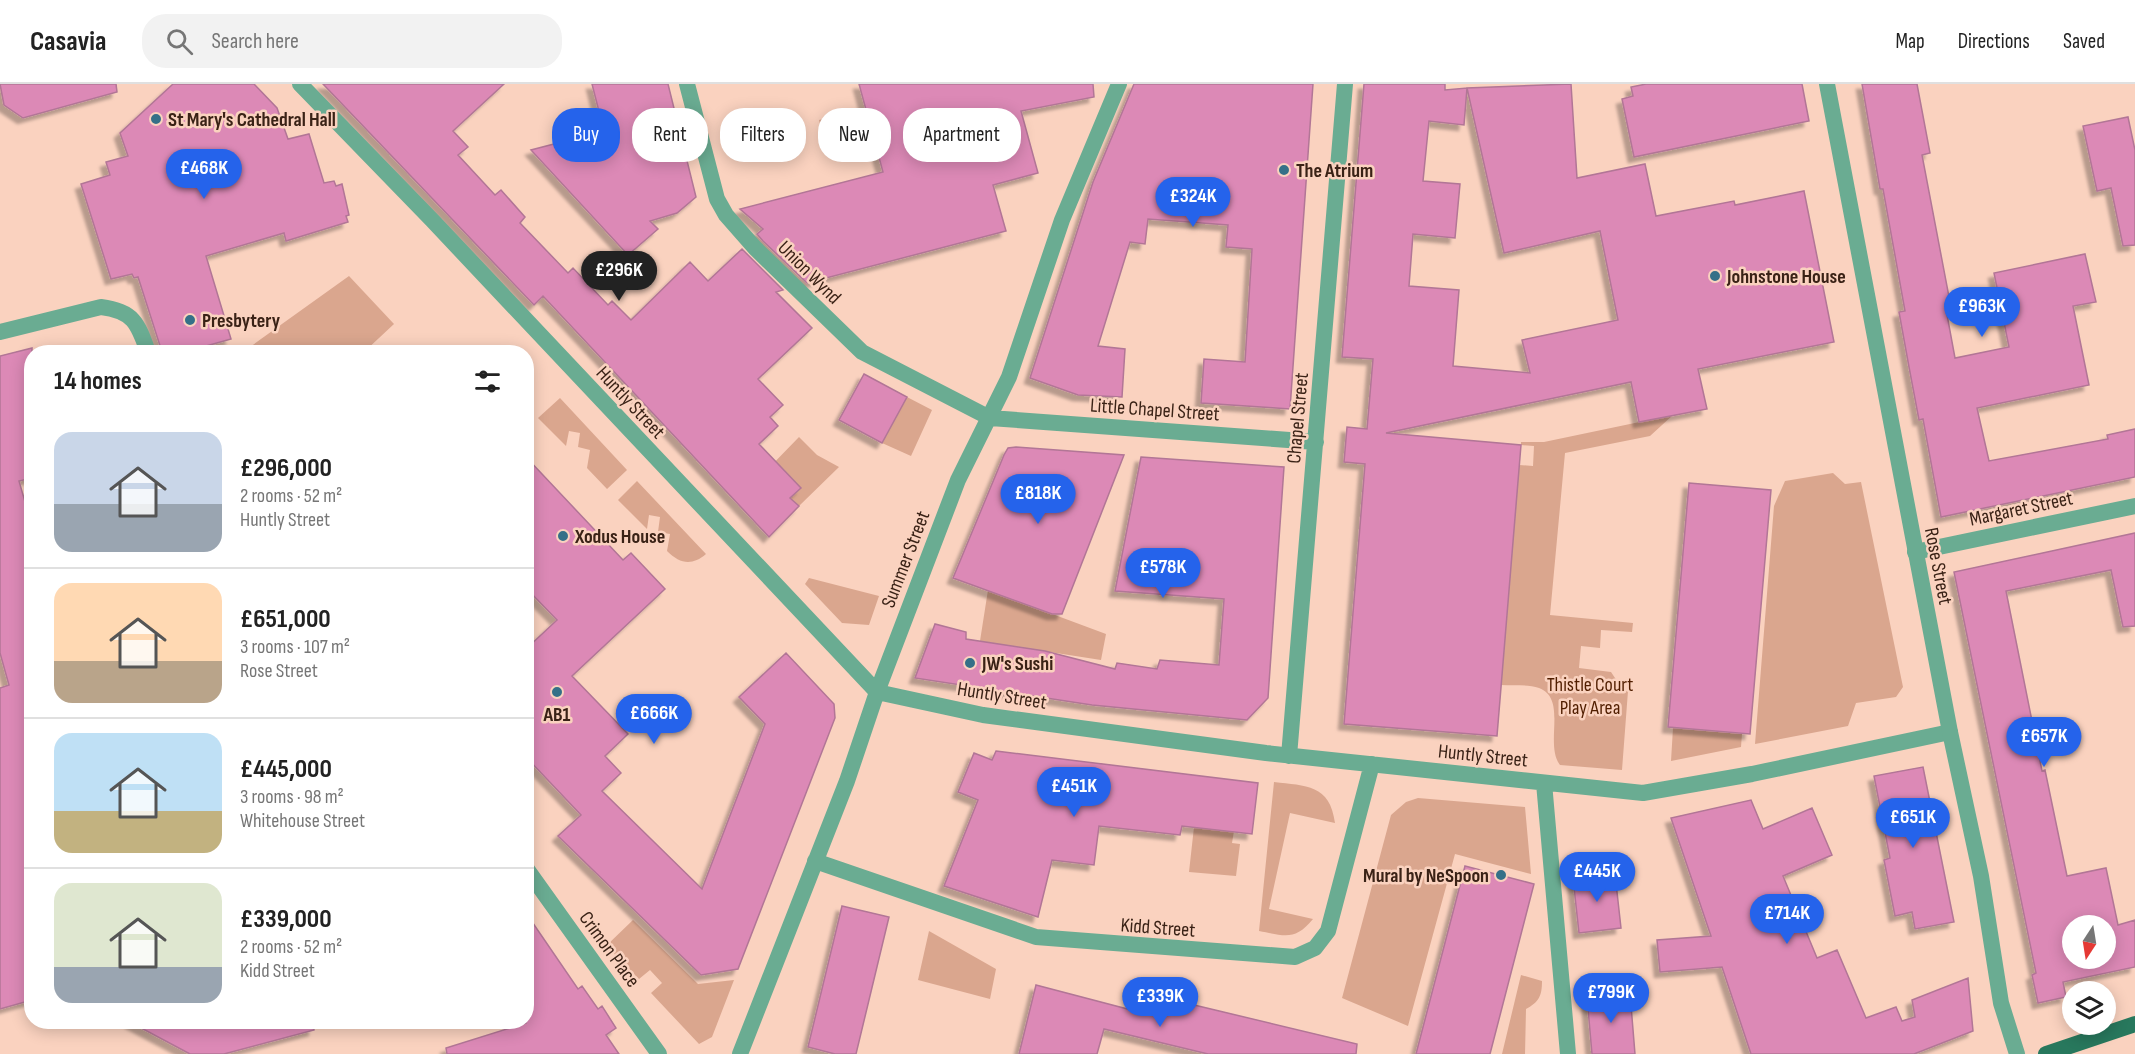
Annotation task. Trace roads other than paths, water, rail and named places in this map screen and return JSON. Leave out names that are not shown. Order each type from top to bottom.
[{"type":"main road","points":[[2046,1054],[2135,1024]]},
{"type":"street","name":"Huntly Street","points":[[300,84],[432,220],[877,692],[983,715],[1289,756],[1643,793],[1752,774],[1950,732]]},
{"type":"street","name":"Union Wynd","points":[[687,84],[717,199],[726,215],[755,248],[862,352],[990,418]]},
{"type":"street","name":"Summer Street","points":[[740,1054],[847,781],[877,692],[967,458],[990,418],[1009,377],[1062,220],[1119,84]]},
{"type":"street","name":"Chapel Street","points":[[1289,756],[1346,84]]},
{"type":"street","name":"Rose Street","points":[[1827,84],[1915,552],[1981,876],[2001,1003],[2017,1054]]},
{"type":"street","points":[[0,332],[87,310],[109,308],[129,316],[139,326],[146,345]]},
{"type":"street","name":"Little Chapel Street","points":[[990,418],[1316,442]]},
{"type":"street","name":"Margaret Street","points":[[1915,552],[2135,506]]},
{"type":"street","name":"Kidd Street","points":[[815,861],[1036,937],[1295,957],[1315,948],[1328,931],[1372,764]]},
{"type":"street","points":[[1544,783],[1568,1054]]},
{"type":"street","name":"Crimon Place","points":[[534,879],[660,1054]]},
{"type":"place","name":"St Mary's Cathedral Hall","points":[[156,119]]},
{"type":"place","name":"The Atrium","points":[[1284,170]]},
{"type":"place","name":"Johnstone House","points":[[1715,276]]},
{"type":"place","name":"Presbytery","points":[[190,320]]},
{"type":"place","name":"Xodus House","points":[[563,536]]},
{"type":"place","name":"JW's Sushi","points":[[970,663]]},
{"type":"place","name":"AB1","points":[[557,692]]},
{"type":"place","name":"Mural by NeSpoon","points":[[1501,875]]},
{"type":"park label","name":"Thistle Court Play Area","points":[[1590,696]]}]
